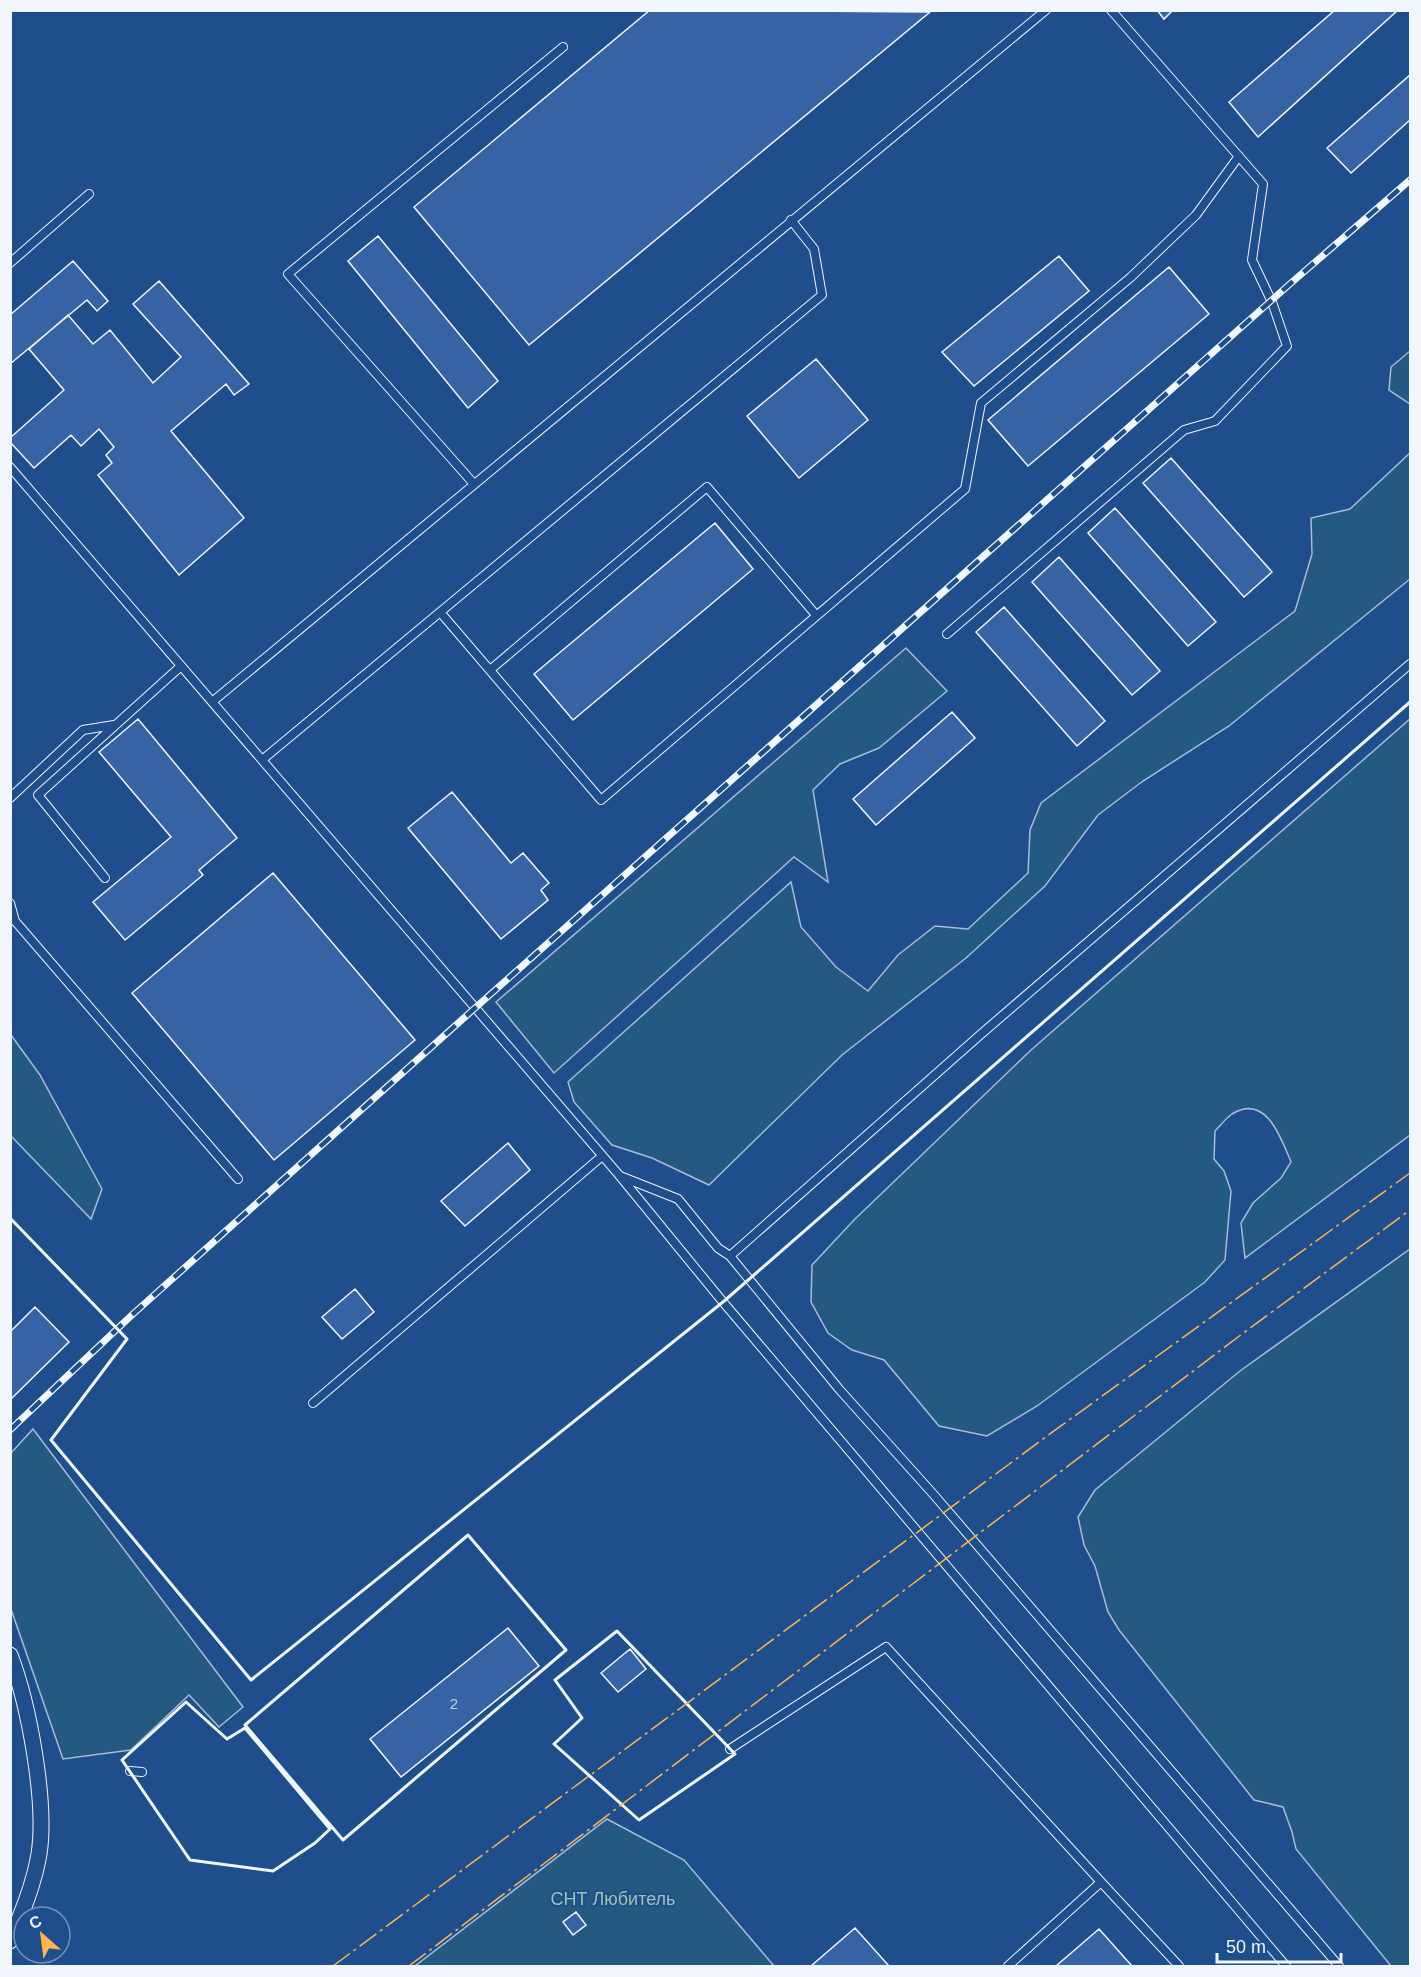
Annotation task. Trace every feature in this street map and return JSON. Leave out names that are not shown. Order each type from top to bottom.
[{"type":"street","points":[[10,1656],[18,1674],[27,1711],[38,1785],[40,1824],[39,1853],[25,1907],[10,1941]]},
{"type":"lane","points":[[212,702],[1046,10]]},
{"type":"lane","points":[[947,634],[1184,430],[1215,421],[1287,346],[1272,302],[1252,260],[1263,184],[1111,10]]},
{"type":"lane","points":[[474,484],[288,274],[563,48]]},
{"type":"lane","points":[[440,612],[602,800],[965,489],[981,403],[1139,269],[1196,215],[1239,156]]},
{"type":"lane","points":[[10,263],[89,194]]},
{"type":"lane","points":[[262,760],[822,295],[814,249],[791,220]]},
{"type":"lane","points":[[10,467],[601,1157],[619,1175],[723,1302],[1286,1966]]},
{"type":"lane","points":[[490,670],[707,487],[816,615]]},
{"type":"lane","points":[[730,1256],[980,1035],[1410,664]]},
{"type":"lane","points":[[105,878],[38,795],[181,666]]},
{"type":"lane","points":[[10,798],[83,730],[115,725]]},
{"type":"lane","points":[[10,903],[15,921],[238,1179]]},
{"type":"lane","points":[[313,1403],[601,1157]]},
{"type":"lane","points":[[619,1175],[678,1199],[718,1248],[730,1256],[839,1389],[934,1495],[1339,1966]]},
{"type":"lane","points":[[730,1749],[886,1647],[1179,1966]]},
{"type":"lane","points":[[130,1772],[142,1772]]},
{"type":"lane","points":[[1008,1966],[1101,1882]]},
{"type":"green space","points":[[1410,351],[1410,404],[1389,390],[1391,367]]},
{"type":"green space","points":[[1410,453],[1410,579],[1229,726],[1143,781],[1098,815],[1045,886],[966,958],[842,1055],[709,1185],[652,1158],[612,1145],[574,1102],[568,1082],[791,882],[801,927],[836,967],[868,991],[898,955],[935,926],[968,929],[1028,873],[1030,830],[1041,803],[1295,611],[1312,554],[1311,518],[1350,509]]},
{"type":"green space","points":[[906,648],[947,691],[879,748],[840,764],[813,790],[828,882],[794,857],[554,1073],[496,1002]]},
{"type":"green space","points":[[1410,719],[1410,1135],[1245,1258],[1241,1223],[1253,1203],[1281,1178],[1291,1162],[1277,1131],[1263,1114],[1254,1109],[1244,1109],[1232,1114],[1215,1131],[1214,1159],[1224,1171],[1231,1191],[1225,1260],[1205,1282],[1037,1406],[987,1436],[939,1426],[884,1360],[852,1350],[828,1333],[811,1302],[812,1265],[854,1220],[1031,1050]]},
{"type":"green space","points":[[11,1035],[40,1075],[102,1189],[91,1219],[11,1136]]},
{"type":"green space","points":[[1410,1249],[1410,1966],[1391,1966],[1296,1849],[1283,1807],[1254,1800],[1119,1630],[1108,1612],[1095,1566],[1084,1545],[1078,1517],[1095,1490],[1240,1371]]},
{"type":"green space","points":[[33,1429],[243,1707],[219,1727],[189,1695],[131,1750],[63,1759],[11,1609],[11,1453]]},
{"type":"green space","name":"СНТ Любитель","points":[[607,1819],[684,1860],[774,1966],[415,1966]]},
{"type":"building","points":[[650,10],[930,12],[529,345],[414,207]]},
{"type":"building","points":[[1157,10],[1173,10],[1164,19]]},
{"type":"building","points":[[1335,10],[1398,10],[1258,137],[1229,102]]},
{"type":"building","points":[[1410,75],[1410,120],[1351,173],[1327,148]]},
{"type":"building","points":[[378,236],[498,381],[468,408],[348,261]]},
{"type":"building","points":[[1059,256],[1089,291],[974,386],[942,352]]},
{"type":"building","points":[[73,261],[108,301],[97,311],[87,300],[10,364],[10,315]]},
{"type":"building","points":[[1169,267],[1209,314],[1028,466],[988,420]]},
{"type":"building","points":[[159,281],[249,384],[234,395],[226,384],[171,431],[244,518],[179,575],[98,475],[112,463],[106,455],[114,447],[99,429],[81,446],[71,435],[34,468],[10,442],[10,438],[64,390],[29,349],[68,315],[93,344],[110,330],[153,383],[181,357],[133,304]]},
{"type":"building","points":[[816,359],[868,420],[799,478],[747,416]]},
{"type":"building","points":[[1171,458],[1272,572],[1244,597],[1143,483]]},
{"type":"building","points":[[1115,508],[1216,622],[1188,646],[1088,533]]},
{"type":"building","points":[[715,523],[753,569],[573,720],[534,674]]},
{"type":"building","points":[[1059,557],[1160,671],[1132,695],[1032,582]]},
{"type":"building","points":[[1004,607],[1105,721],[1077,746],[976,632]]},
{"type":"building","points":[[952,712],[975,738],[876,825],[853,799]]},
{"type":"building","points":[[138,719],[237,838],[199,870],[203,875],[125,940],[93,902],[171,837],[99,752]]},
{"type":"building","points":[[452,792],[511,863],[523,853],[549,883],[541,890],[548,900],[501,939],[408,828]]},
{"type":"building","points":[[273,873],[415,1040],[274,1160],[132,993]]},
{"type":"building","points":[[508,1143],[530,1170],[465,1226],[441,1201]]},
{"type":"building","points":[[355,1289],[374,1312],[342,1339],[322,1317]]},
{"type":"building","points":[[35,1307],[69,1342],[10,1400],[10,1332]]},
{"type":"building","points":[[508,1628],[539,1666],[401,1777],[370,1739]]},
{"type":"building","points":[[630,1649],[646,1669],[618,1692],[601,1673]]},
{"type":"building","points":[[576,1912],[586,1925],[573,1935],[563,1922]]},
{"type":"building","points":[[855,1928],[889,1966],[811,1966]]},
{"type":"building","points":[[1099,1929],[1132,1966],[1056,1966]]},
{"type":"railway","points":[[10,1430],[133,1314],[475,1008],[1410,180]]},
{"type":"wall","points":[[10,1218],[127,1339],[51,1440],[251,1680],[723,1302],[1410,702]]},
{"type":"wall","points":[[468,1535],[566,1650],[343,1840],[245,1725],[468,1535]]},
{"type":"wall","points":[[617,1631],[735,1754],[639,1820],[554,1744],[582,1718],[555,1680],[617,1631]]},
{"type":"wall","points":[[186,1702],[227,1739],[245,1728],[330,1829],[315,1843],[273,1871],[190,1860],[122,1760],[186,1702]]},
{"type":"power","points":[[333,1966],[1047,1436],[1410,1173]]},
{"type":"power","points":[[409,1966],[1238,1337],[1410,1210]]}]
